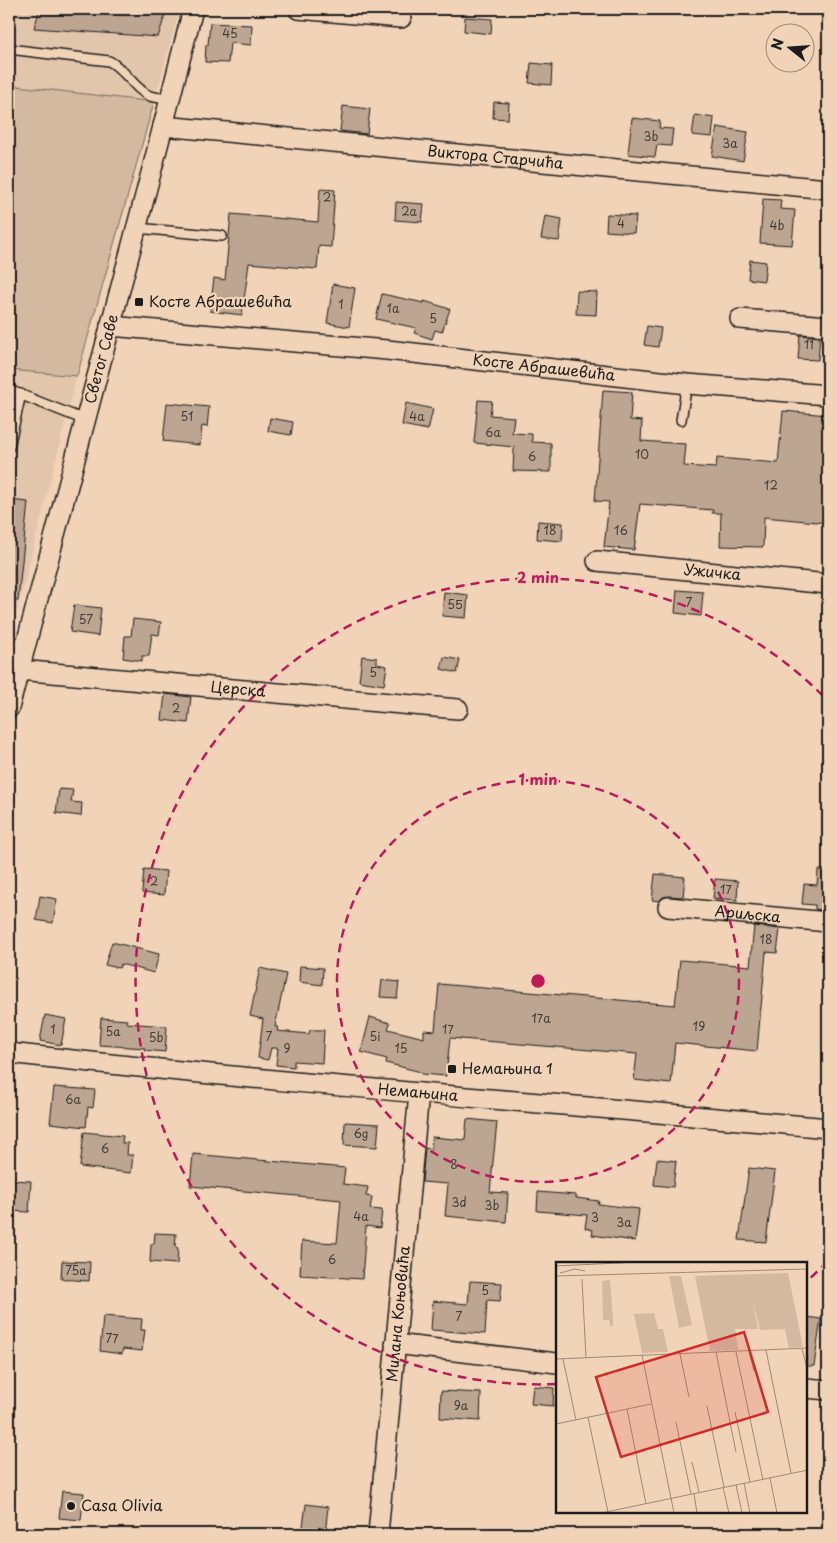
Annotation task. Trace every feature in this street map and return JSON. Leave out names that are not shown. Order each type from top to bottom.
[{"type":"street","name":"Светог Саве","points":[[9,708],[16,666],[17,643],[85,420],[193,9]]},
{"type":"street","points":[[298,9],[402,18]]},
{"type":"street","name":"Виктора Старчића","points":[[163,126],[828,189]]},
{"type":"street","points":[[740,319],[828,326]]},
{"type":"street","name":"Косте Абрашевића","points":[[110,326],[387,350],[687,384],[828,395]]},
{"type":"street","name":"Ужичка","points":[[597,561],[828,584]]},
{"type":"street","name":"Церска","points":[[16,666],[458,709]]},
{"type":"street","name":"Ариљска","points":[[668,907],[828,922]]},
{"type":"street","name":"Немањина","points":[[9,1052],[109,1064],[418,1093],[828,1128]]},
{"type":"street","name":"Милана Коњовића","points":[[378,1534],[418,1093]]},
{"type":"street","points":[[395,1344],[556,1363]]},
{"type":"street","points":[[807,1388],[828,1390]]},
{"type":"lane","points":[[9,49],[109,61],[119,67],[142,91],[151,97],[170,99]]},
{"type":"lane","points":[[137,228],[222,236]]},
{"type":"lane","points":[[682,420],[687,384]]},
{"type":"lane","points":[[9,390],[85,420]]},
{"type":"lane","points":[[9,447],[21,394]]},
{"type":"shaded area","points":[[9,9],[180,9],[154,102],[9,85]]},
{"type":"shaded area","points":[[9,85],[154,102],[77,376],[9,370]]},
{"type":"shaded area","points":[[9,370],[77,376],[9,643]]},
{"type":"building","points":[[40,9],[167,9],[158,37],[34,28]]},
{"type":"building","points":[[465,17],[492,19],[491,34],[464,31]]},
{"type":"building","points":[[210,23],[252,25],[251,45],[230,43],[228,63],[205,62]]},
{"type":"building","points":[[531,63],[552,65],[551,85],[529,83]]},
{"type":"building","points":[[494,102],[509,103],[508,119],[493,118]]},
{"type":"building","points":[[343,106],[370,109],[367,134],[340,131]]},
{"type":"building","points":[[695,115],[714,118],[712,137],[692,135]]},
{"type":"building","points":[[632,118],[660,121],[659,128],[673,129],[671,146],[657,145],[655,157],[628,154]]},
{"type":"building","points":[[717,127],[748,132],[743,161],[712,156]]},
{"type":"building","points":[[320,189],[335,190],[331,247],[319,246],[317,269],[249,263],[242,315],[210,311],[214,278],[225,280],[231,214],[318,222]]},
{"type":"building","points":[[763,199],[781,200],[780,209],[795,210],[792,245],[760,243]]},
{"type":"building","points":[[396,202],[424,204],[422,222],[395,220]]},
{"type":"building","points":[[607,214],[636,216],[634,233],[606,231]]},
{"type":"building","points":[[545,216],[562,219],[559,241],[541,239]]},
{"type":"building","points":[[750,260],[766,262],[764,281],[748,279]]},
{"type":"building","points":[[333,284],[355,288],[349,327],[327,323]]},
{"type":"building","points":[[577,291],[597,292],[596,315],[576,314]]},
{"type":"building","points":[[382,294],[424,303],[424,301],[450,309],[442,332],[435,330],[432,339],[414,333],[416,328],[376,319]]},
{"type":"building","points":[[647,326],[661,328],[658,347],[644,345]]},
{"type":"building","points":[[800,335],[820,337],[818,360],[798,359]]},
{"type":"building","points":[[603,390],[632,392],[630,420],[642,421],[641,441],[686,444],[684,466],[716,468],[717,458],[778,463],[783,411],[828,415],[827,523],[764,517],[763,547],[720,546],[721,513],[712,513],[713,510],[640,504],[634,550],[604,547],[609,502],[595,501]]},
{"type":"building","points":[[478,400],[492,401],[490,415],[514,417],[512,433],[532,434],[532,442],[551,443],[551,472],[513,471],[514,447],[474,443]]},
{"type":"building","points":[[167,403],[209,407],[207,427],[202,426],[200,445],[163,441]]},
{"type":"building","points":[[406,403],[433,409],[428,430],[402,425]]},
{"type":"building","points":[[270,418],[293,422],[291,435],[268,431]]},
{"type":"building","points":[[9,500],[28,502],[18,601],[9,601]]},
{"type":"building","points":[[538,521],[563,523],[562,541],[537,539]]},
{"type":"building","points":[[677,590],[703,592],[701,616],[675,613]]},
{"type":"building","points":[[444,592],[468,595],[466,618],[442,616]]},
{"type":"building","points":[[74,605],[101,608],[98,636],[70,632]]},
{"type":"building","points":[[133,619],[161,622],[159,635],[152,634],[149,656],[142,656],[142,661],[123,658],[125,636],[131,636]]},
{"type":"building","points":[[362,656],[377,658],[377,664],[387,666],[384,685],[359,681]]},
{"type":"building","points":[[444,657],[460,660],[457,673],[441,669]]},
{"type":"building","points":[[165,694],[191,697],[188,723],[162,720]]},
{"type":"building","points":[[59,789],[73,790],[71,802],[82,803],[81,816],[56,813]]},
{"type":"building","points":[[144,869],[166,871],[164,895],[142,893]]},
{"type":"building","points":[[818,870],[828,870],[828,911],[815,909],[815,905],[802,904],[804,884],[817,885]]},
{"type":"building","points":[[655,874],[685,877],[683,897],[669,896],[663,897],[659,901],[652,900]]},
{"type":"building","points":[[715,879],[738,881],[737,900],[713,898]]},
{"type":"building","points":[[40,896],[57,899],[53,923],[36,920]]},
{"type":"building","points":[[754,926],[780,929],[777,953],[766,952],[757,1051],[675,1043],[671,1084],[634,1080],[637,1054],[450,1038],[446,1076],[421,1074],[421,1072],[386,1063],[387,1059],[361,1052],[370,1017],[390,1023],[388,1029],[424,1038],[424,1030],[435,1031],[439,984],[675,1005],[680,960],[750,966]]},
{"type":"building","points":[[112,942],[159,954],[154,973],[121,964],[119,968],[105,965]]},
{"type":"building","points":[[300,966],[323,968],[322,985],[299,982]]},
{"type":"building","points":[[260,968],[286,974],[275,1027],[278,1027],[277,1031],[309,1034],[310,1030],[324,1030],[322,1063],[294,1061],[294,1067],[276,1065],[278,1048],[271,1048],[268,1060],[258,1058],[263,1019],[250,1016]]},
{"type":"building","points":[[382,980],[399,982],[397,998],[380,997]]},
{"type":"building","points":[[45,1015],[66,1019],[61,1045],[40,1041]]},
{"type":"building","points":[[101,1018],[127,1020],[126,1023],[167,1026],[165,1052],[144,1050],[145,1048],[99,1045]]},
{"type":"building","points":[[54,1087],[95,1090],[93,1108],[88,1107],[86,1127],[50,1123]]},
{"type":"building","points":[[467,1119],[497,1122],[490,1192],[508,1193],[506,1222],[445,1216],[448,1184],[422,1182],[425,1148],[431,1149],[432,1137],[465,1140]]},
{"type":"building","points":[[345,1122],[379,1124],[377,1147],[344,1145]]},
{"type":"building","points":[[84,1132],[123,1136],[122,1143],[128,1143],[127,1155],[133,1155],[131,1173],[80,1167]]},
{"type":"building","points":[[193,1154],[345,1168],[343,1184],[368,1187],[366,1196],[372,1197],[370,1209],[382,1210],[380,1228],[366,1226],[362,1279],[300,1275],[302,1241],[337,1243],[341,1200],[190,1186]]},
{"type":"building","points":[[657,1159],[676,1161],[673,1187],[654,1185]]},
{"type":"building","points":[[749,1168],[775,1171],[766,1242],[739,1240]]},
{"type":"building","points":[[9,1180],[31,1181],[29,1212],[9,1211]]},
{"type":"building","points":[[538,1192],[576,1195],[576,1198],[599,1201],[598,1204],[639,1209],[635,1241],[592,1235],[593,1230],[585,1228],[587,1215],[537,1211]]},
{"type":"building","points":[[155,1233],[176,1234],[175,1247],[178,1248],[177,1264],[150,1262],[151,1244],[154,1244]]},
{"type":"building","points":[[62,1261],[90,1262],[89,1281],[61,1279]]},
{"type":"building","points":[[470,1281],[502,1283],[500,1301],[487,1300],[485,1334],[431,1330],[433,1301],[468,1304]]},
{"type":"building","points":[[103,1316],[142,1319],[141,1330],[145,1330],[142,1351],[123,1349],[122,1354],[100,1351]]},
{"type":"building","points":[[807,1317],[821,1319],[814,1366],[807,1366]]},
{"type":"building","points":[[533,1386],[554,1388],[553,1406],[531,1404]]},
{"type":"building","points":[[441,1391],[481,1393],[480,1421],[440,1418]]},
{"type":"building","name":"Casa Olivia","points":[[62,1491],[84,1493],[81,1520],[59,1518]]},
{"type":"building","points":[[306,1504],[328,1507],[325,1534],[302,1534]]},
{"type":"place","name":"Косте Абрашевића","points":[[139,302]]},
{"type":"place","name":"Немањина 1","points":[[452,1069]]},
{"type":"place","name":"Casa Olivia","points":[[71,1506]]}]
